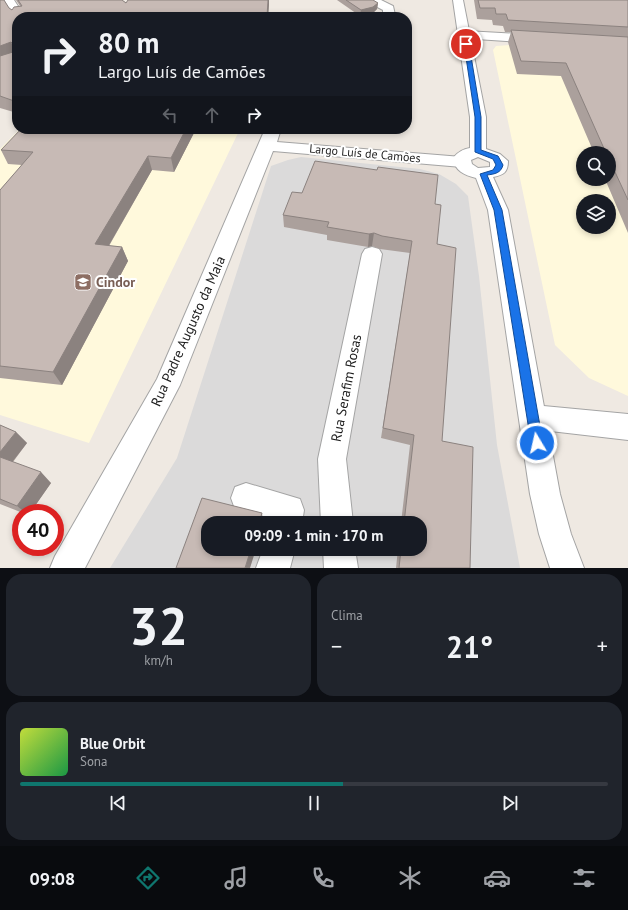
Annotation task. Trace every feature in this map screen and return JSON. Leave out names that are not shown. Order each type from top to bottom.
[{"type":"street","points":[[9,0],[16,12]]},
{"type":"street","points":[[372,0],[389,8],[389,12]]},
{"type":"street","points":[[458,0],[478,117],[481,163],[498,210],[545,494],[554,534],[566,568]]},
{"type":"street","points":[[465,35],[550,40]]},
{"type":"street","name":"Largo Luís de Camões","points":[[270,137],[462,162],[464,155],[481,163]]},
{"type":"street","name":"Rua Padre Augusto da Maia","points":[[67,568],[167,385],[270,137]]},
{"type":"street","name":"Rua Serafim Rosas","points":[[336,516],[332,459],[372,254]]},
{"type":"street","points":[[533,417],[628,426]]},
{"type":"street","points":[[246,498],[289,510],[288,516]]},
{"type":"street","points":[[273,568],[276,556]]},
{"type":"street","points":[[340,556],[341,568]]},
{"type":"shaded area","points":[[511,45],[628,51],[628,396],[589,378],[555,345],[493,50],[496,46]]},
{"type":"shaded area","name":"Cindor","points":[[15,134],[238,134],[89,443],[0,415],[0,149]]},
{"type":"shaded area","points":[[301,157],[420,169],[439,174],[456,184],[468,196],[479,276],[497,445],[520,568],[110,568],[177,458],[271,166]]},
{"type":"building","points":[[0,0],[4,0],[12,10],[14,7],[22,6],[18,0],[122,0],[126,3],[128,0],[268,0],[267,12],[12,12],[12,43],[11,42],[0,46]]},
{"type":"building","points":[[346,0],[373,0],[378,3],[373,7],[361,10]]},
{"type":"building","points":[[478,0],[628,0],[628,27],[508,20],[506,14],[496,14],[495,8],[480,8]]},
{"type":"building","points":[[511,30],[628,37],[628,200],[616,174],[616,146],[603,146],[566,63],[521,61]]},
{"type":"building","points":[[12,52],[12,100],[0,96],[0,56]]},
{"type":"building","points":[[16,134],[183,134],[171,158],[148,156],[95,244],[122,247],[53,372],[0,366],[0,190],[33,152],[1,150]]},
{"type":"building","points":[[315,161],[377,170],[378,167],[438,175],[435,204],[441,205],[437,244],[456,248],[442,441],[473,447],[470,568],[399,568],[400,556],[427,556],[427,516],[405,516],[414,435],[383,428],[412,241],[382,236],[374,233],[369,234],[327,227],[329,222],[283,215],[292,192],[302,193]]},
{"type":"building","points":[[0,425],[16,432],[0,452]]},
{"type":"building","points":[[0,457],[41,472],[18,504],[12,504],[0,499]]},
{"type":"building","points":[[202,498],[262,513],[261,516],[201,516],[201,556],[249,556],[245,568],[176,568]]},
{"type":"place","name":"Cindor","points":[[83,282]]},
{"type":"route","points":[[466,44],[478,117],[478,152],[490,155],[499,161],[500,165],[499,169],[495,172],[483,174],[498,210],[537,443]]}]
